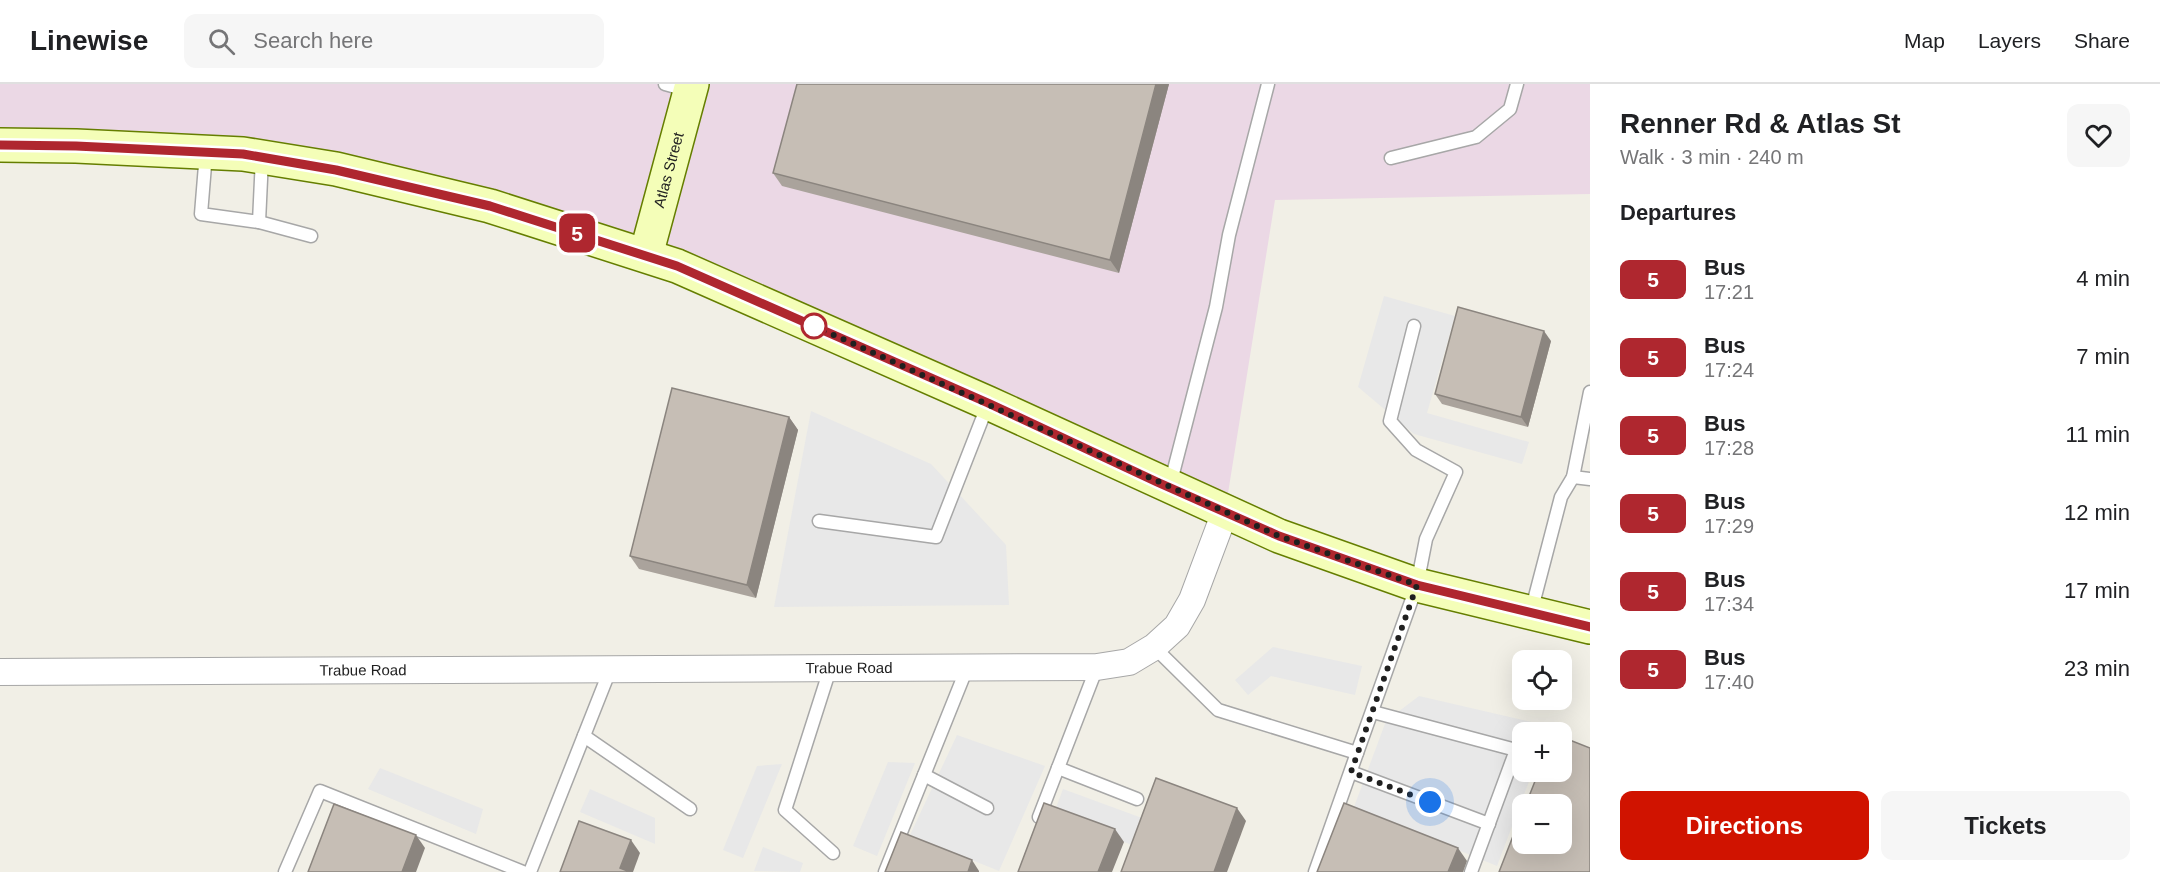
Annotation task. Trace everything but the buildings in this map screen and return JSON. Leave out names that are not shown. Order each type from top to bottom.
[{"type":"main road","name":"Atlas Street","points":[[646,255],[683,86]]},
{"type":"main road","points":[[0,145],[76,146],[262,157],[336,170],[490,206],[677,266],[988,403],[1279,536],[1417,585],[1590,627]]},
{"type":"street","name":"Trabue Road","points":[[0,672],[1097,667],[1130,662],[1154,647],[1177,626],[1192,600],[1225,512]]},
{"type":"lane","points":[[1169,487],[1216,307],[1229,235],[1268,84]]},
{"type":"lane","points":[[1390,158],[1476,137],[1510,109],[1517,84]]},
{"type":"lane","points":[[206,152],[201,214],[259,222],[311,236]]},
{"type":"lane","points":[[259,222],[262,157]]},
{"type":"lane","points":[[1315,872],[1417,585],[1426,539],[1456,472],[1416,450],[1390,421],[1414,326]]},
{"type":"lane","points":[[1531,614],[1561,497],[1573,477],[1590,392]]},
{"type":"lane","points":[[819,521],[936,537],[988,403]]},
{"type":"lane","points":[[1573,477],[1590,479]]},
{"type":"lane","points":[[1154,647],[1218,710],[1358,753]]},
{"type":"lane","points":[[1034,831],[1097,667]]},
{"type":"lane","points":[[885,872],[967,668]]},
{"type":"lane","points":[[830,669],[785,810],[833,853]]},
{"type":"lane","points":[[530,872],[610,670]]},
{"type":"lane","points":[[1373,712],[1516,750],[1471,872]]},
{"type":"lane","points":[[584,736],[690,809]]},
{"type":"lane","points":[[1058,768],[1137,799]]},
{"type":"lane","points":[[1351,772],[1489,824]]},
{"type":"lane","points":[[924,776],[987,808]]},
{"type":"lane","points":[[285,872],[320,791],[523,872]]},
{"type":"shaded area","points":[[0,84],[1590,84],[1590,194],[1275,200],[1225,512],[834,335],[336,169],[0,145]]},
{"type":"shaded area","points":[[1384,296],[1455,316],[1427,413],[1529,442],[1522,464],[1414,434],[1358,387]]},
{"type":"shaded area","points":[[811,411],[931,464],[1006,545],[1009,605],[774,607]]},
{"type":"shaded area","points":[[1273,647],[1362,666],[1355,695],[1271,676],[1248,695],[1235,680]]},
{"type":"shaded area","points":[[1419,696],[1532,722],[1512,722],[1512,782],[1529,782],[1524,794],[1512,794],[1512,826],[1497,866],[1354,807],[1386,721]]},
{"type":"shaded area","points":[[957,735],[1045,766],[999,871],[910,835]]},
{"type":"shaded area","points":[[888,762],[915,763],[877,856],[853,846]]},
{"type":"shaded area","points":[[782,764],[743,858],[723,850],[757,766]]},
{"type":"shaded area","points":[[380,768],[483,809],[476,834],[368,789]]},
{"type":"shaded area","points":[[590,789],[655,818],[655,844],[580,812]]},
{"type":"shaded area","points":[[1063,789],[1142,818],[1132,845],[1053,816]]},
{"type":"shaded area","points":[[763,847],[803,863],[800,872],[754,871]]},
{"type":"bus line","name":"5","points":[[0,145],[76,146],[243,154],[336,170],[490,206],[677,266],[988,403],[1279,536],[1417,585],[1590,627]]},
{"type":"route","points":[[814,326],[1279,536],[1417,585],[1351,772],[1430,802]]}]
